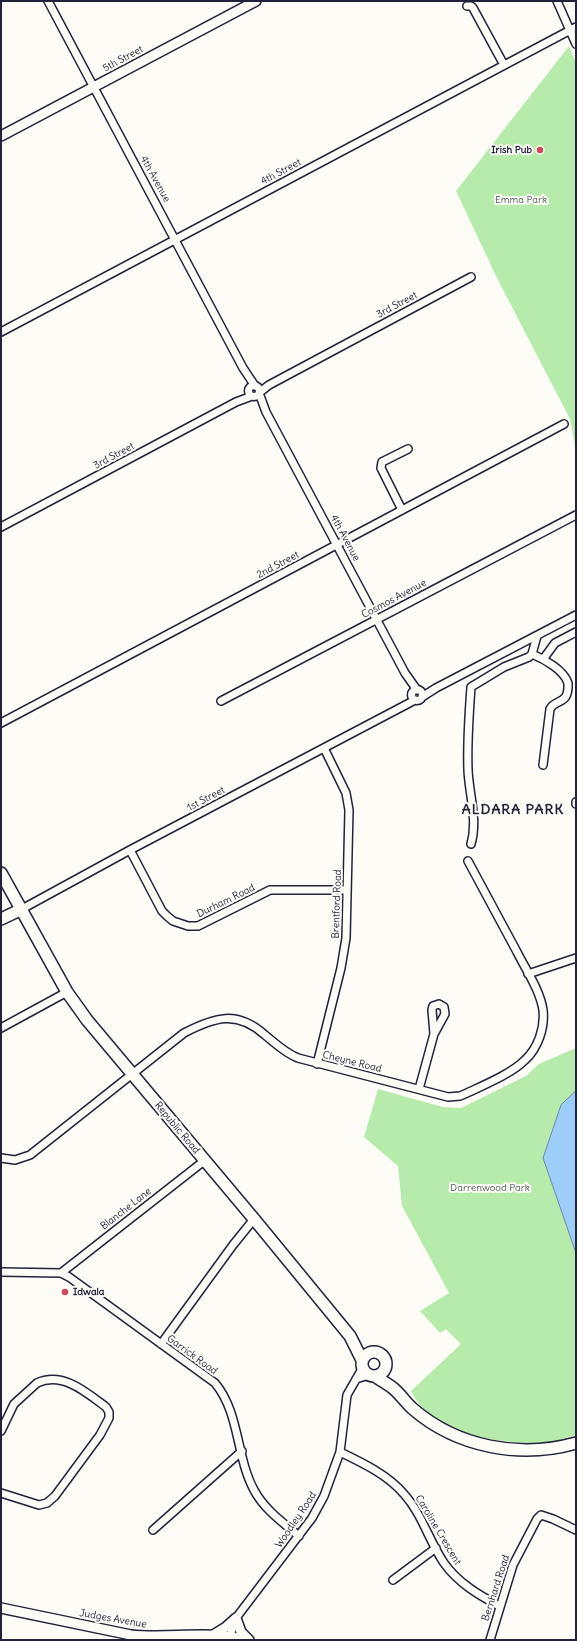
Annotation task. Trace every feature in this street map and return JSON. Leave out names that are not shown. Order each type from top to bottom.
[{"type":"main road","name":"Republic Road","points":[[1,873],[67,992],[87,1020],[350,1336],[367,1370],[394,1390],[412,1409],[440,1428],[462,1438],[487,1446],[512,1450],[556,1448],[576,1443]]},
{"type":"main road","points":[[1,919],[22,909]]},
{"type":"main road","name":"Republic Road","points":[[350,1336],[373,1352]]},
{"type":"main road","points":[[373,1352],[381,1353],[386,1361],[386,1368],[381,1374],[367,1370],[367,1354],[373,1352]]},
{"type":"main road","name":"Republic Road","points":[[386,1368],[394,1390]]},
{"type":"street","name":"4th Avenue","points":[[48,1],[176,239],[416,694]]},
{"type":"street","name":"5th Street","points":[[1,136],[256,1]]},
{"type":"street","points":[[558,1],[573,28],[576,44]]},
{"type":"street","points":[[467,6],[471,6],[473,8],[504,65]]},
{"type":"street","name":"4th Street","points":[[1,332],[573,28]]},
{"type":"street","name":"3rd Street","points":[[1,527],[471,277]]},
{"type":"street","name":"2nd Street","points":[[1,723],[564,424]]},
{"type":"street","points":[[402,510],[381,468],[382,462],[408,449]]},
{"type":"street","name":"Cosmos Avenue","points":[[221,701],[576,515]]},
{"type":"street","name":"1st Street","points":[[22,909],[400,707],[416,694],[436,688],[576,615]]},
{"type":"street","points":[[544,658],[551,646],[576,632]]},
{"type":"street","points":[[532,654],[537,636]]},
{"type":"street","points":[[471,844],[474,831],[468,752],[471,687],[504,667],[532,654],[544,658],[567,679],[568,686],[561,702],[554,704],[550,709],[543,765]]},
{"type":"street","name":"Brentford Road","points":[[317,1064],[344,958],[350,810],[348,797],[324,748]]},
{"type":"street","name":"Durham Road","points":[[130,850],[162,911],[173,921],[188,926],[198,926],[270,890],[347,890]]},
{"type":"street","name":"Cheyne Road","points":[[1,1158],[15,1160],[30,1155],[184,1033],[215,1020],[228,1018],[238,1019],[251,1024],[290,1055],[317,1064],[448,1097],[460,1096],[489,1082],[524,1061],[538,1041],[543,1020],[542,1004],[528,974],[468,861]]},
{"type":"street","points":[[528,974],[576,958]]},
{"type":"street","points":[[1,1028],[67,992]]},
{"type":"street","points":[[419,1089],[434,1034]]},
{"type":"street","name":"Blanche Lane","points":[[61,1273],[204,1161]]},
{"type":"street","points":[[161,1344],[206,1281],[254,1219]]},
{"type":"street","name":"Garrick Road","points":[[1,1272],[61,1273],[76,1281],[209,1379],[220,1390],[228,1406],[250,1483],[258,1497],[276,1518],[298,1536]]},
{"type":"street","name":"Woodley Road","points":[[230,1636],[236,1618],[312,1518],[324,1496],[340,1452],[347,1395],[356,1379],[367,1370]]},
{"type":"street","points":[[1,1431],[14,1404],[37,1383],[46,1380],[60,1381],[75,1385],[106,1407],[109,1412],[107,1422],[100,1435],[55,1496],[47,1503],[35,1504],[1,1493]]},
{"type":"street","points":[[153,1530],[242,1451]]},
{"type":"street","name":"Caroline Crescent","points":[[340,1452],[375,1470],[396,1485],[413,1506],[447,1567],[469,1588],[499,1606]]},
{"type":"street","name":"Bernhard Road","points":[[490,1640],[499,1606],[513,1565],[537,1519],[541,1515],[576,1530]]},
{"type":"street","points":[[393,1580],[436,1548]]},
{"type":"street","name":"Judges Avenue","points":[[1,1608],[152,1638],[212,1635],[230,1636],[248,1640]]},
{"type":"street","points":[[212,1635],[226,1627],[236,1618],[241,1632],[248,1640]]},
{"type":"green space","name":"Emma Park","points":[[569,46],[576,63],[576,451],[570,419],[497,278],[456,191]]},
{"type":"green space","name":"Darrenwood Park","points":[[576,1048],[576,1435],[553,1441],[534,1443],[499,1441],[464,1432],[433,1417],[420,1404],[411,1391],[461,1344],[446,1329],[440,1333],[420,1311],[449,1293],[402,1206],[398,1166],[364,1137],[378,1089],[443,1107],[461,1108],[526,1076],[539,1064]]},
{"type":"water","points":[[576,1091],[576,1253],[543,1158],[561,1105]]},
{"type":"place","name":"Irish Pub","points":[[540,150]]},
{"type":"place","name":"Idwala","points":[[65,1292]]},
{"type":"district","name":"ALDARA PARK","points":[[513,810]]}]
